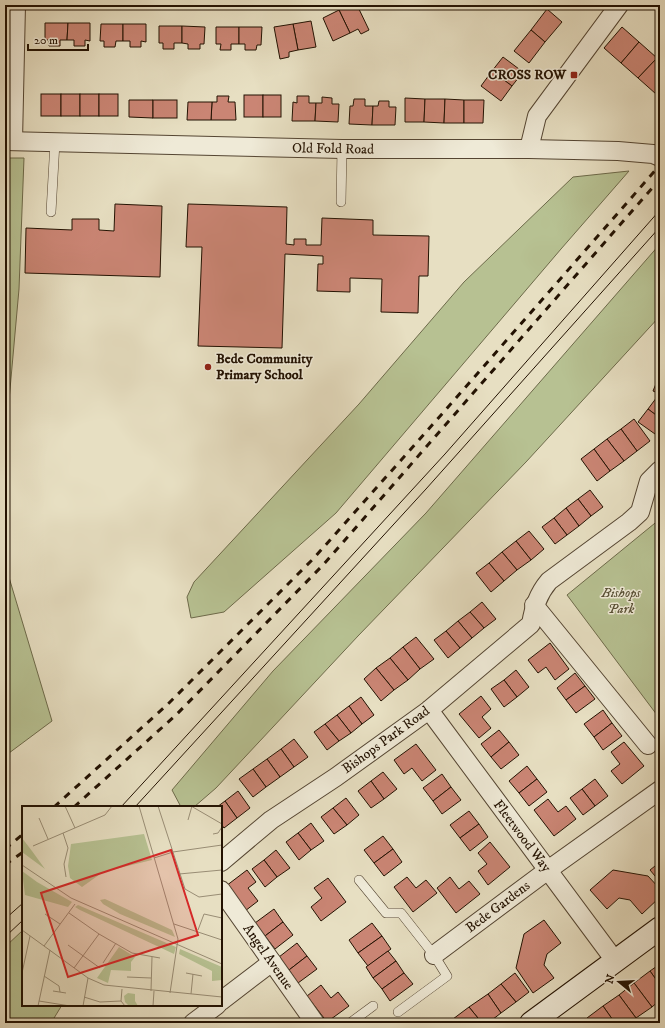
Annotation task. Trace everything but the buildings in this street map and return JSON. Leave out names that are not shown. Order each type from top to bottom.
[{"type":"main road","points":[[531,1023],[616,962],[660,928]]},
{"type":"street","points":[[9,141],[16,5]]},
{"type":"street","points":[[529,149],[537,116],[619,5]]},
{"type":"street","name":"Old Fold Road","points":[[9,141],[342,149],[529,149],[618,152],[653,154],[660,156]]},
{"type":"street","name":"Bishops Park Road","points":[[222,861],[271,820],[336,777],[429,710],[531,624],[534,605],[541,590],[549,581],[629,522],[640,512],[649,481],[660,470]]},
{"type":"street","points":[[534,605],[648,745]]},
{"type":"street","name":"Fleetwood Way","points":[[429,710],[616,962]]},
{"type":"street","name":"Bede Gardens","points":[[434,955],[548,870],[660,790]]},
{"type":"street","name":"Angel Avenue","points":[[222,891],[315,1023]]},
{"type":"street","points":[[222,1001],[272,962]]},
{"type":"street","points":[[193,1023],[215,1006]]},
{"type":"lane","points":[[51,212],[55,142]]},
{"type":"lane","points":[[341,202],[342,149]]},
{"type":"lane","points":[[359,880],[386,913],[401,913],[434,955],[447,976],[398,1012]]},
{"type":"lane","points":[[350,1023],[373,1006]]},
{"type":"green space","points":[[5,158],[24,158],[19,289],[5,445]]},
{"type":"green space","points":[[629,171],[336,513],[224,612],[191,618],[187,597],[194,582],[359,404],[464,282],[573,177]]},
{"type":"green space","points":[[660,244],[660,316],[526,462],[358,636],[216,788],[195,806],[180,806],[172,790],[273,671],[426,513]]},
{"type":"green space","name":"Bishops Park","points":[[660,519],[660,719],[567,595]]},
{"type":"green space","points":[[5,564],[52,721],[5,756]]},
{"type":"green space","points":[[22,931],[22,1006],[61,1006],[51,1023],[5,1023],[5,947]]},
{"type":"tram line","points":[[122,806],[445,454],[660,210]]},
{"type":"tram line","points":[[136,806],[426,489],[660,227]]},
{"type":"tram line","points":[[5,919],[22,904]]},
{"type":"tram line","points":[[5,937],[22,921]]},
{"type":"railway","points":[[55,806],[168,704],[314,558],[660,165]]},
{"type":"railway","points":[[75,806],[177,714],[324,564],[660,179]]},
{"type":"railway","points":[[5,849],[22,835]]},
{"type":"railway","points":[[5,865],[22,853]]},
{"type":"place","name":"CROSS ROW","points":[[574,75]]},
{"type":"place","name":"Bede Community Primary School","points":[[208,367]]}]
